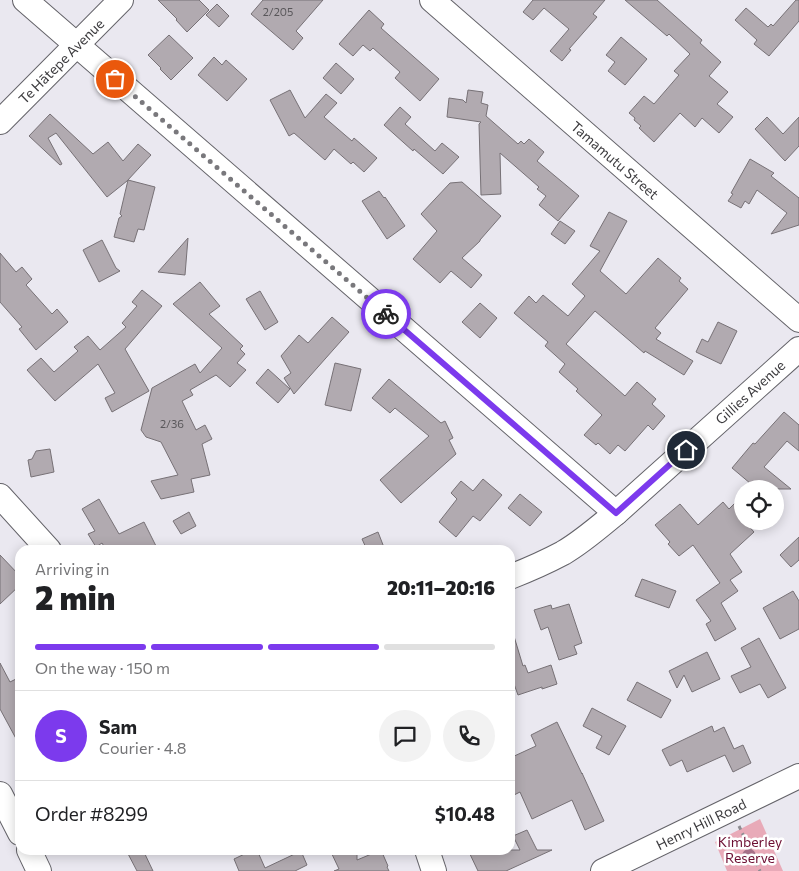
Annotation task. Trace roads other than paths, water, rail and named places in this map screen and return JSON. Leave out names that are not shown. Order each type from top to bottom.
[{"type":"street","points":[[25,0],[616,513]]},
{"type":"street","name":"Te Hātepe Avenue","points":[[0,122],[121,0]]},
{"type":"street","name":"Tamamutu Street","points":[[432,0],[799,320]]},
{"type":"street","name":"Gillies Avenue","points":[[515,575],[564,552],[616,513],[799,349]]},
{"type":"street","points":[[0,496],[44,545]]},
{"type":"street","name":"Henry Hill Road","points":[[603,871],[799,776]]},
{"type":"street","points":[[0,794],[15,823]]},
{"type":"street","points":[[32,855],[40,871]]},
{"type":"street","points":[[429,855],[434,871]]},
{"type":"park label","name":"Kimberley Reserve","points":[[750,850]]}]
